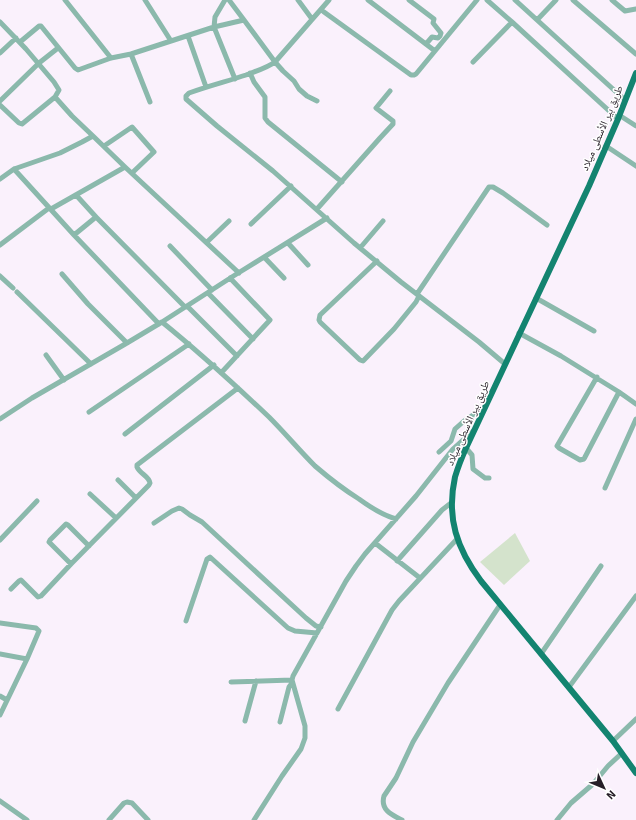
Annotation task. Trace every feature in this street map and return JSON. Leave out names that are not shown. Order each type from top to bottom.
[{"type":"main road","name":"طريق بير الأسطى ميلاد","points":[[636,73],[589,186],[474,429],[456,476],[451,503],[457,539],[460,548],[473,571],[613,741],[636,773]]},
{"type":"street","points":[[65,0],[111,58]]},
{"type":"street","points":[[145,0],[172,42]]},
{"type":"street","points":[[225,0],[215,17],[214,27],[235,78]]},
{"type":"street","points":[[298,0],[312,19]]},
{"type":"street","points":[[329,0],[275,62],[264,68],[189,93],[186,96],[186,99],[291,186],[360,248],[505,364]]},
{"type":"street","points":[[368,0],[435,51]]},
{"type":"street","points":[[409,0],[434,19],[433,23],[440,33],[438,38],[432,37],[426,44]]},
{"type":"street","points":[[324,12],[412,75],[416,74],[477,0]]},
{"type":"street","points":[[487,0],[618,117],[636,126]]},
{"type":"street","points":[[538,20],[556,0]]},
{"type":"street","points":[[572,0],[636,54]]},
{"type":"street","points":[[612,0],[625,11],[636,10]]},
{"type":"street","points":[[233,1],[244,20],[275,62],[294,81],[302,92],[317,101]]},
{"type":"street","points":[[517,1],[625,100]]},
{"type":"street","points":[[0,53],[39,26],[78,70],[111,58],[131,54],[172,42],[214,27],[244,20]]},
{"type":"street","points":[[0,22],[18,40],[59,89],[59,92],[54,97],[22,124],[19,123],[0,105]]},
{"type":"street","points":[[474,62],[512,22]]},
{"type":"street","points":[[188,36],[206,87]]},
{"type":"street","points":[[0,101],[58,48]]},
{"type":"street","points":[[131,54],[150,102]]},
{"type":"street","points":[[250,73],[254,82],[265,97],[266,118],[268,122],[342,182]]},
{"type":"street","points":[[317,209],[393,124],[393,122],[376,108],[390,91]]},
{"type":"street","points":[[54,97],[132,174],[239,273]]},
{"type":"street","points":[[104,146],[132,127],[154,152],[132,174]]},
{"type":"street","points":[[0,179],[14,169],[60,153],[93,136]]},
{"type":"street","points":[[606,146],[636,166]]},
{"type":"street","points":[[0,245],[50,209],[125,167]]},
{"type":"street","points":[[14,169],[74,235],[160,323],[189,344],[238,388],[330,479],[371,508],[386,516],[396,519]]},
{"type":"street","points":[[252,224],[291,186]]},
{"type":"street","points":[[377,261],[320,315],[319,320],[360,360],[363,361],[394,329],[416,302],[418,295],[489,187],[493,187],[503,193],[547,225]]},
{"type":"street","points":[[76,195],[96,217],[237,356]]},
{"type":"street","points":[[74,235],[96,217]]},
{"type":"street","points":[[0,419],[21,404],[160,323],[327,218]]},
{"type":"street","points":[[360,248],[383,221]]},
{"type":"street","points":[[207,242],[229,222]]},
{"type":"street","points":[[288,243],[308,265]]},
{"type":"street","points":[[170,246],[253,339]]},
{"type":"street","points":[[264,257],[284,278]]},
{"type":"street","points":[[62,274],[88,304],[127,343]]},
{"type":"street","points":[[0,276],[13,288]]},
{"type":"street","points":[[221,373],[270,321],[270,319],[230,278]]},
{"type":"street","points":[[17,292],[91,364]]},
{"type":"street","points":[[536,298],[594,331]]},
{"type":"street","points":[[519,333],[561,356],[636,404]]},
{"type":"street","points":[[89,412],[189,344]]},
{"type":"street","points":[[46,355],[64,380]]},
{"type":"street","points":[[125,434],[214,366]]},
{"type":"street","points":[[597,378],[557,444],[559,448],[580,460],[584,459],[619,392]]},
{"type":"street","points":[[11,589],[18,581],[21,580],[39,597],[70,564],[149,486],[151,482],[150,480],[138,470],[138,465],[238,388]]},
{"type":"street","points":[[439,452],[451,441],[455,429],[485,407]]},
{"type":"street","points":[[605,488],[636,419]]},
{"type":"street","points":[[280,722],[293,676],[346,581],[360,560],[416,496],[453,449],[474,429]]},
{"type":"street","points":[[466,448],[472,455],[473,469],[485,478],[489,478]]},
{"type":"street","points":[[118,480],[136,498]]},
{"type":"street","points":[[90,494],[116,518]]},
{"type":"street","points":[[0,540],[37,501]]},
{"type":"street","points":[[397,561],[442,510],[451,503]]},
{"type":"street","points":[[154,523],[178,508],[182,509],[202,522],[306,618],[316,626],[321,627]]},
{"type":"street","points":[[70,564],[49,542],[66,524],[68,524],[89,546]]},
{"type":"street","points":[[338,709],[392,610],[457,539]]},
{"type":"street","points":[[375,543],[420,578]]},
{"type":"street","points":[[186,622],[207,559],[210,557],[288,628],[295,631],[317,633]]},
{"type":"street","points":[[541,654],[601,566]]},
{"type":"street","points":[[569,687],[636,596]]},
{"type":"street","points":[[402,820],[390,814],[386,810],[383,804],[383,798],[396,778],[413,742],[448,683],[500,605]]},
{"type":"street","points":[[0,623],[38,629],[38,634],[27,659],[0,715]]},
{"type":"street","points":[[0,654],[27,659]]},
{"type":"street","points":[[245,721],[256,681]]},
{"type":"street","points":[[231,682],[292,681]]},
{"type":"street","points":[[254,820],[301,749],[306,738],[305,726],[292,681]]},
{"type":"street","points":[[0,696],[7,700]]},
{"type":"street","points":[[613,741],[636,719]]},
{"type":"street","points":[[558,820],[571,803],[593,784],[611,763],[622,753]]},
{"type":"street","points":[[0,801],[27,820]]},
{"type":"street","points":[[109,820],[124,803],[127,802],[132,803],[148,820]]},
{"type":"green space","points":[[515,533],[530,561],[504,585],[480,562]]}]
